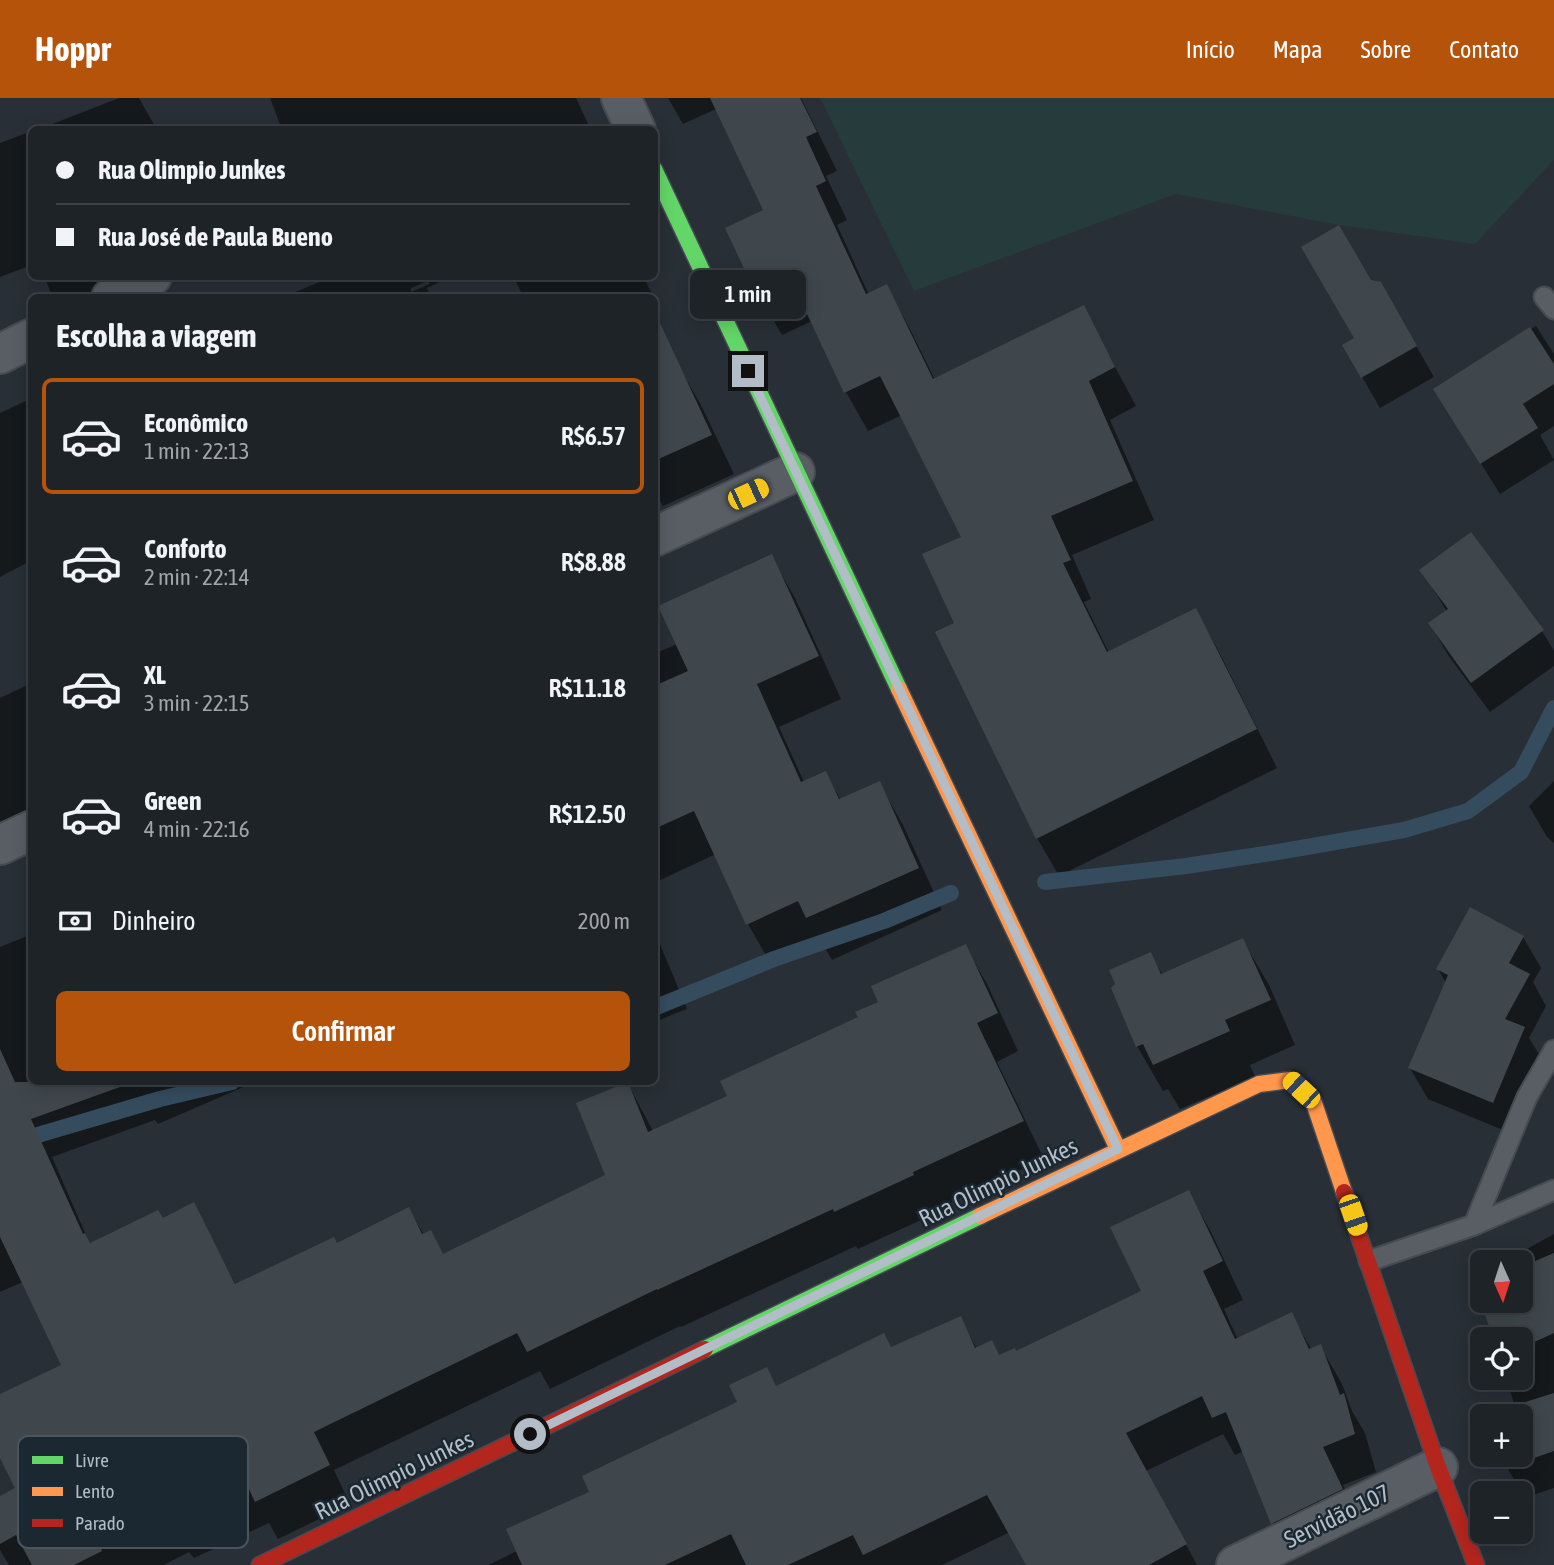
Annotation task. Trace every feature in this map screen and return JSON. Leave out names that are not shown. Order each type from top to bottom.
[{"type":"street","points":[[621,98],[634,126]]},
{"type":"street","points":[[658,178],[794,472],[1118,1149]]},
{"type":"street","points":[[118,294],[145,280]]},
{"type":"street","points":[[0,355],[28,340]]},
{"type":"street","points":[[658,535],[794,472]]},
{"type":"street","points":[[0,845],[28,832]]},
{"type":"street","name":"Rua Olimpio Junkes","points":[[260,1565],[1118,1149],[1259,1084],[1290,1080],[1312,1100],[1438,1467],[1476,1565]]},
{"type":"street","name":"Servidão 107","points":[[1236,1565],[1438,1467]]},
{"type":"lane","points":[[1474,1225],[1527,1097],[1554,1050]]},
{"type":"lane","points":[[1368,1261],[1474,1225],[1554,1190]]},
{"type":"green space","points":[[820,98],[1554,98],[1554,160],[1475,244],[1339,225],[1176,194],[914,291]]},
{"type":"building","points":[[710,98],[800,98],[817,132],[806,137],[826,181],[816,186],[866,294],[887,284],[933,379],[1084,305],[1115,367],[1089,381],[1133,481],[1051,516],[1071,560],[1063,563],[1107,652],[1196,608],[1257,729],[1036,839],[935,632],[954,623],[922,554],[961,537],[880,376],[844,393],[792,282],[758,298],[725,228],[763,210]]},
{"type":"building","points":[[1339,225],[1371,280],[1381,282],[1417,346],[1361,378],[1342,345],[1354,338],[1301,247]]},
{"type":"building","points":[[658,319],[712,435],[658,459]]},
{"type":"building","points":[[1530,327],[1554,364],[1554,384],[1523,404],[1538,428],[1480,464],[1433,389]]},
{"type":"building","points":[[1471,532],[1544,630],[1471,683],[1428,623],[1448,609],[1419,570]]},
{"type":"building","points":[[772,554],[819,656],[757,684],[801,782],[826,771],[839,799],[880,781],[919,868],[806,918],[798,901],[746,925],[694,811],[658,827],[658,684],[688,671],[658,606]]},
{"type":"building","points":[[1470,907],[1524,936],[1509,963],[1530,974],[1505,1019],[1525,1027],[1493,1103],[1408,1068],[1448,975],[1436,969]]},
{"type":"building","points":[[1243,938],[1271,1000],[1225,1020],[1230,1031],[1153,1065],[1143,1044],[1136,1047],[1111,988],[1115,984],[1109,970],[1151,952],[1161,974]]},
{"type":"building","points":[[966,944],[998,1013],[977,1023],[1024,1121],[913,1172],[914,1175],[657,1289],[527,1352],[517,1333],[314,1432],[330,1465],[255,1502],[248,1487],[248,1436],[18,1436],[18,1539],[16,1535],[0,1544],[0,1496],[15,1488],[0,1458],[0,1394],[61,1365],[0,1237],[0,1049],[15,1082],[28,1082],[28,1085],[120,1085],[31,1119],[83,1234],[85,1233],[90,1243],[158,1210],[163,1218],[194,1202],[235,1284],[334,1237],[337,1243],[409,1207],[422,1234],[431,1230],[443,1254],[605,1175],[576,1103],[621,1085],[629,1085],[648,1132],[727,1096],[720,1081],[858,1017],[855,1012],[878,1002],[871,986]]},
{"type":"building","points":[[1189,1190],[1223,1261],[1203,1271],[1235,1339],[1292,1312],[1309,1349],[1321,1344],[1340,1395],[1344,1393],[1355,1434],[1323,1447],[1343,1489],[1271,1524],[1226,1412],[1212,1418],[1202,1396],[1126,1433],[1187,1544],[1149,1565],[1026,1565],[987,1495],[863,1555],[853,1535],[788,1565],[746,1565],[731,1534],[665,1565],[522,1565],[506,1529],[589,1492],[582,1476],[737,1402],[729,1385],[767,1367],[776,1386],[884,1333],[891,1347],[961,1316],[975,1348],[992,1340],[999,1355],[1015,1348],[1016,1351],[1141,1291],[1110,1227]]},
{"type":"building","points":[[1554,1253],[1554,1333],[1533,1343],[1533,1327],[1489,1327],[1485,1313],[1533,1313],[1533,1262]]},
{"type":"building","points":[[1554,1393],[1554,1451],[1533,1458],[1533,1404],[1519,1404]]},
{"type":"building","points":[[23,1548],[101,1548],[102,1551],[74,1565],[32,1565]]},
{"type":"waterway","points":[[1045,882],[1186,866],[1278,852],[1404,830],[1468,811],[1521,772],[1554,708]]},
{"type":"waterway","points":[[658,1006],[774,959],[884,921],[951,893]]},
{"type":"waterway","points":[[0,1146],[160,1099],[219,1085]]},
{"type":"traffic: fast","points":[[658,177],[899,689]]},
{"type":"traffic: fast","points":[[705,1349],[980,1216]]},
{"type":"traffic: slow","points":[[899,689],[1118,1149]]},
{"type":"traffic: slow","points":[[980,1216],[1259,1084],[1290,1080],[1313,1100],[1344,1192]]},
{"type":"traffic: jam","points":[[1344,1192],[1438,1467],[1476,1565]]},
{"type":"traffic: jam","points":[[260,1565],[705,1349]]},
{"type":"route","points":[[530,1434],[1118,1149],[748,371]]}]
